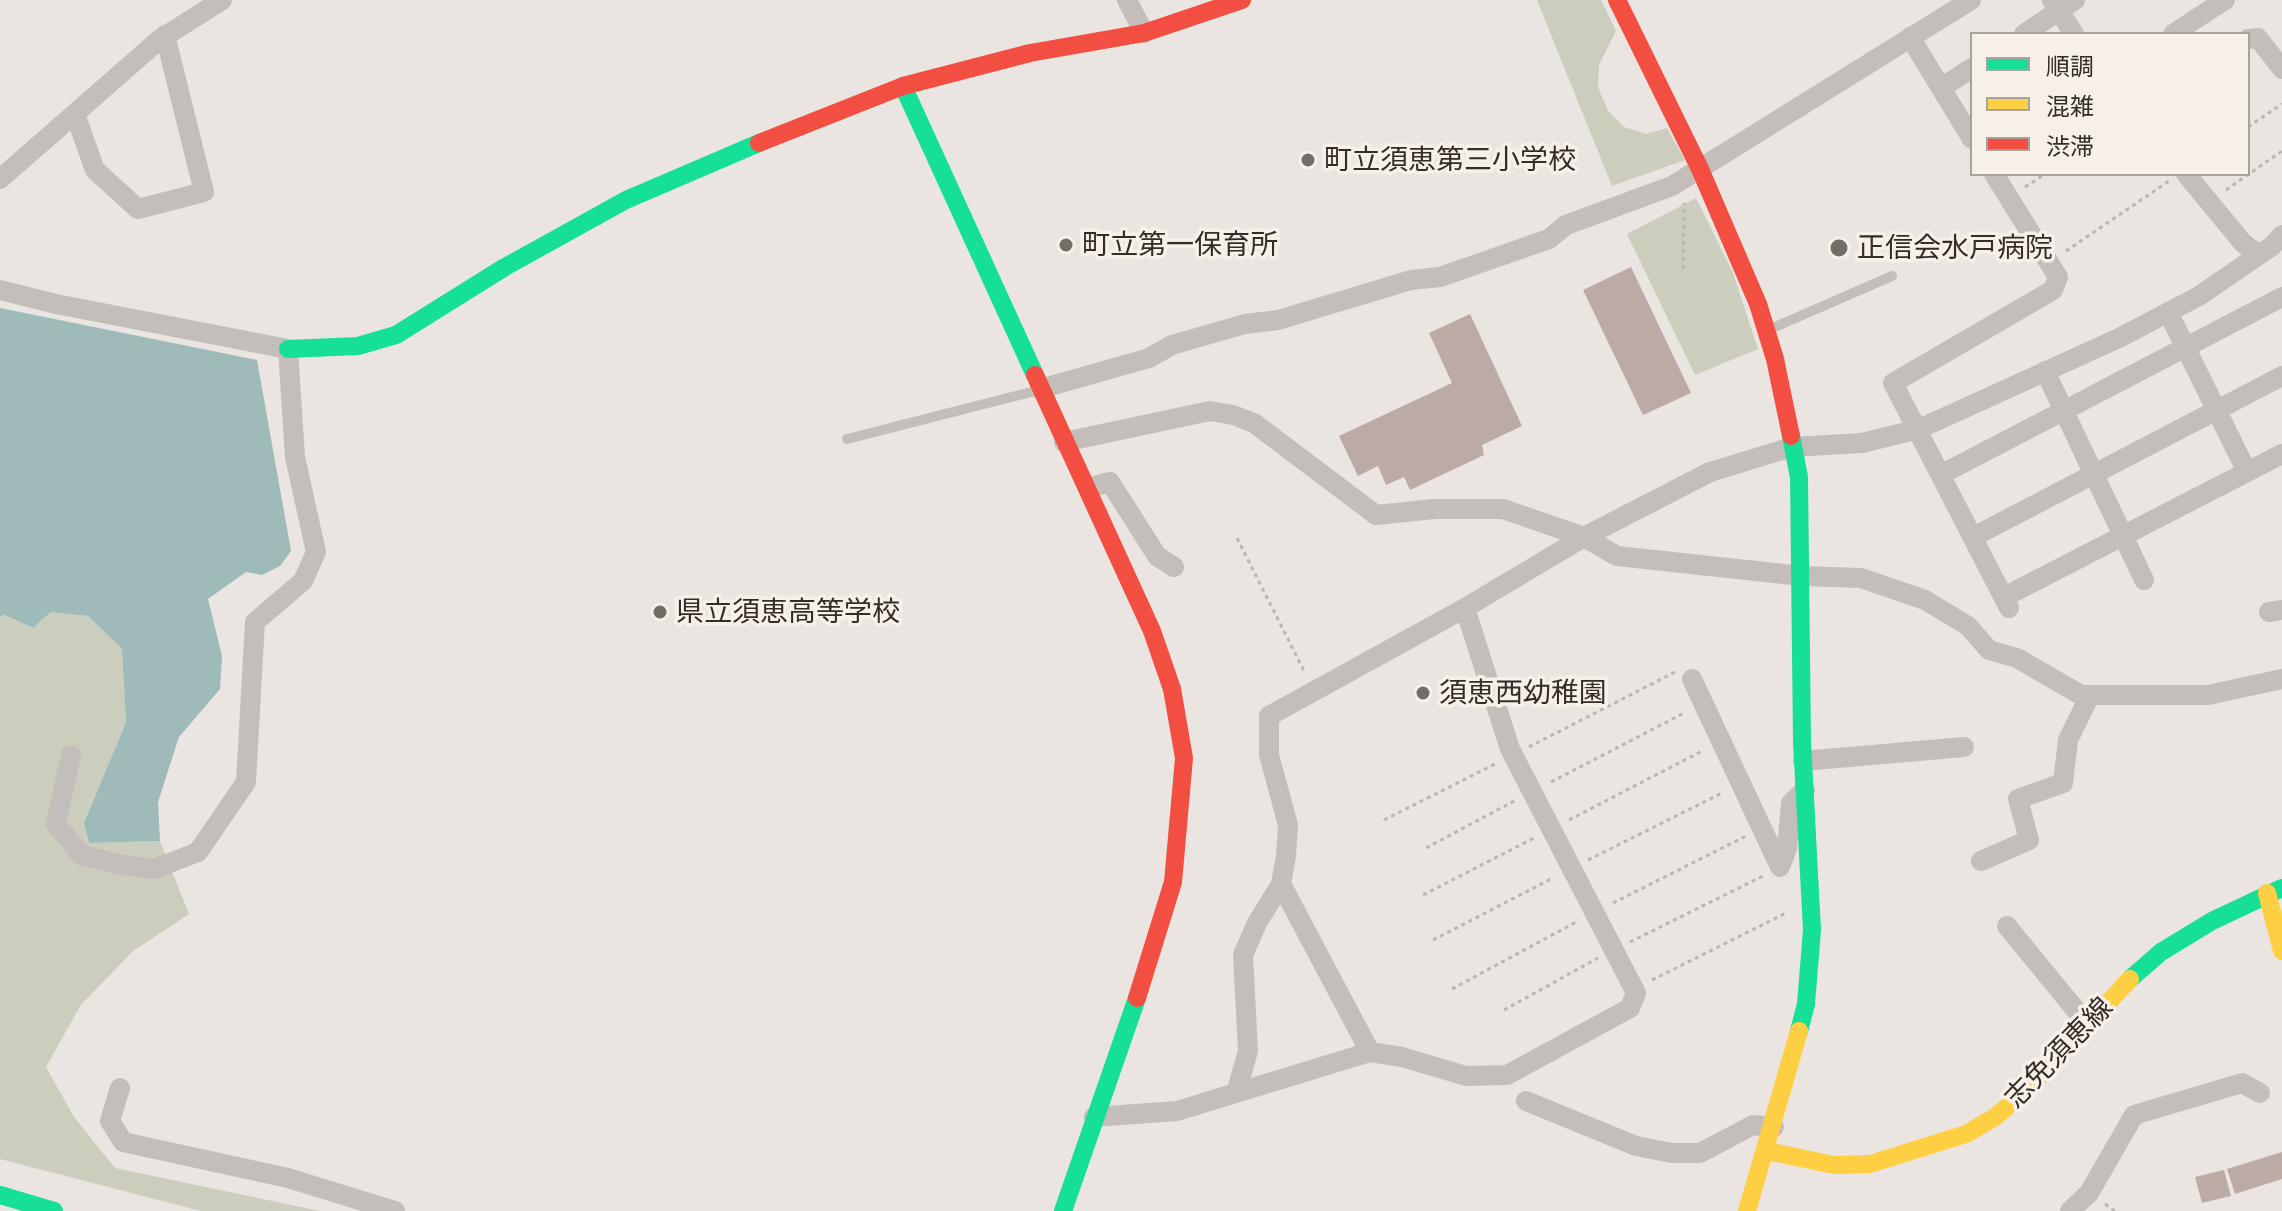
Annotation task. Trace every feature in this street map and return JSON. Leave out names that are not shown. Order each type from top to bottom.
[{"type":"main road","points":[[288,349],[358,346],[396,335],[505,267],[626,200],[825,115],[903,86],[1030,53],[1144,33],[1242,0]]},
{"type":"main road","points":[[1617,0],[1700,169],[1741,261],[1766,331],[1799,477],[1803,761],[1812,930],[1806,1004],[1774,1127],[1747,1211]]},
{"type":"main road","points":[[903,86],[1152,631],[1172,689],[1184,758],[1173,882],[1156,943],[1063,1211]]},
{"type":"main road","points":[[2274,890],[2282,930]]},
{"type":"main road","points":[[2274,890],[2282,951]]},
{"type":"main road","name":"志免須恵線","points":[[1767,1151],[1834,1165],[1870,1164],[1904,1156],[1966,1134],[1995,1117],[2028,1089],[2161,952],[2212,921],[2274,890]]},
{"type":"main road","points":[[0,1195],[54,1211]]},
{"type":"street","points":[[0,179],[165,35],[222,0]]},
{"type":"street","points":[[1127,0],[1144,33]]},
{"type":"street","points":[[1040,389],[1149,358],[1172,345],[1245,324],[1278,320],[1411,280],[1440,277],[1549,239],[1566,225],[1628,199],[1672,186],[1971,0]]},
{"type":"street","points":[[2176,32],[2225,0]]},
{"type":"street","points":[[2027,32],[2062,4],[2073,32]]},
{"type":"street","points":[[75,114],[95,170],[138,209],[204,192],[165,35]]},
{"type":"street","points":[[1910,37],[1970,136]]},
{"type":"street","points":[[2250,39],[2258,38],[2282,69]]},
{"type":"street","points":[[1941,88],[1970,69]]},
{"type":"street","points":[[1995,176],[2058,277],[2053,290],[1893,383],[2006,603],[2123,535],[2282,454]]},
{"type":"street","points":[[1237,1090],[1248,1051],[1243,955],[1257,923],[1281,884],[1288,825],[1269,755],[1269,716],[1465,608],[1584,537],[1710,472],[1792,447],[1862,443],[1919,429],[2168,312],[2274,248],[2209,202],[2188,176]]},
{"type":"street","points":[[0,290],[56,304],[288,349],[295,457],[316,552],[303,581],[255,622],[246,782],[198,852],[154,869],[122,865],[81,855],[56,824],[71,755]]},
{"type":"street","points":[[1942,474],[2282,297]]},
{"type":"street","points":[[2168,312],[2247,472]]},
{"type":"street","points":[[2045,371],[2144,580]]},
{"type":"street","points":[[1973,537],[2282,376]]},
{"type":"street","points":[[1064,442],[1210,411],[1233,415],[1254,423],[1376,515],[1434,509],[1503,509],[1584,537],[1617,556],[1802,576],[1861,578],[1925,600],[1968,626],[1989,650],[2017,658],[2081,695],[2208,695],[2282,679]]},
{"type":"street","points":[[1088,488],[1110,482],[1124,499],[1151,547],[1174,567]]},
{"type":"street","points":[[1094,1117],[1177,1111],[1237,1090],[1292,1078],[1370,1052],[1402,1057],[1466,1076],[1507,1075],[1630,1008],[1636,993],[1634,988],[1513,755],[1465,608]]},
{"type":"street","points":[[1687,674],[1704,703],[1780,867]]},
{"type":"street","points":[[1981,861],[2029,840],[2018,799],[2063,783],[2068,740],[2090,695]]},
{"type":"street","points":[[1803,761],[1964,747]]},
{"type":"street","points":[[1780,867],[1787,849],[1791,803],[1805,790]]},
{"type":"street","points":[[1281,884],[1370,1052]]},
{"type":"street","points":[[2007,926],[2088,1025]]},
{"type":"street","points":[[2070,1211],[2089,1193],[2134,1115],[2242,1083],[2260,1093]]},
{"type":"street","points":[[120,1088],[110,1121],[123,1142],[288,1178],[395,1211]]},
{"type":"street","points":[[1526,1101],[1636,1146],[1672,1153],[1700,1153],[1753,1125],[1774,1127]]},
{"type":"lane","points":[[1766,331],[1892,276]]},
{"type":"lane","points":[[847,439],[1040,389]]},
{"type":"path","points":[[2250,126],[2282,104]]},
{"type":"path","points":[[2250,173],[2282,151]]},
{"type":"path","points":[[2009,198],[2042,176]]},
{"type":"path","points":[[2049,262],[2175,176]]},
{"type":"path","points":[[2209,202],[2246,176]]},
{"type":"path","points":[[1683,269],[1684,199]]},
{"type":"path","points":[[1237,538],[1314,690]]},
{"type":"path","points":[[1384,820],[1513,755],[1687,674]]},
{"type":"path","points":[[1426,848],[1704,703]]},
{"type":"path","points":[[1423,895],[1722,741]]},
{"type":"path","points":[[1433,940],[1742,783]]},
{"type":"path","points":[[1452,989],[1763,827]]},
{"type":"path","points":[[1504,1010],[1614,950],[1780,867]]},
{"type":"path","points":[[1634,988],[1793,909]]},
{"type":"green space","points":[[1537,0],[1601,0],[1616,31],[1599,65],[1598,87],[1608,111],[1624,127],[1646,134],[1667,128],[1685,160],[1612,186]]},
{"type":"green space","points":[[1696,198],[1733,273],[1758,349],[1695,375],[1627,234]]},
{"type":"green space","points":[[51,612],[88,616],[122,649],[126,722],[84,823],[89,843],[160,841],[189,914],[133,951],[80,1006],[46,1067],[74,1117],[115,1168],[320,1211],[201,1211],[0,1159],[0,617],[3,615],[33,628]]},
{"type":"water","points":[[0,308],[257,360],[291,551],[280,566],[262,575],[246,572],[208,599],[222,656],[220,689],[179,737],[158,802],[160,841],[89,843],[84,823],[126,722],[122,649],[88,616],[51,612],[33,628],[4,615],[0,617]]},
{"type":"building","points":[[1631,267],[1691,393],[1643,415],[1583,290]]},
{"type":"building","points":[[1470,314],[1522,426],[1482,445],[1484,455],[1410,490],[1404,477],[1386,485],[1378,466],[1358,476],[1339,436],[1452,383],[1429,333]]},
{"type":"building","points":[[2282,1152],[2282,1179],[2235,1194],[2227,1169]]},
{"type":"building","points":[[2224,1170],[2231,1196],[2202,1203],[2195,1177]]},
{"type":"traffic: fast","points":[[903,86],[1035,375]]},
{"type":"traffic: fast","points":[[288,349],[358,346],[396,335],[505,267],[626,200],[759,143]]},
{"type":"traffic: fast","points":[[1791,436],[1799,477],[1802,742],[1812,930],[1806,1004],[1799,1031]]},
{"type":"traffic: fast","points":[[2130,979],[2161,952],[2212,921],[2282,888]]},
{"type":"traffic: fast","points":[[1063,1211],[1137,998]]},
{"type":"traffic: fast","points":[[0,1195],[54,1211]]},
{"type":"traffic: slow","points":[[2267,893],[2282,951]]},
{"type":"traffic: slow","points":[[1767,1151],[1834,1165],[1870,1164],[1966,1134],[1995,1117],[2028,1089],[2130,979]]},
{"type":"traffic: slow","points":[[1747,1211],[1799,1031]]},
{"type":"traffic: jam","points":[[759,143],[903,86],[1030,53],[1144,33],[1242,0]]},
{"type":"traffic: jam","points":[[1617,0],[1700,169],[1758,304],[1775,359],[1791,436]]},
{"type":"traffic: jam","points":[[1035,375],[1152,631],[1172,689],[1184,758],[1173,882],[1137,998]]},
{"type":"place","name":"町立須恵第三小学校","points":[[1308,160]]},
{"type":"place","name":"町立第一保育所","points":[[1066,245]]},
{"type":"place","name":"正信会水戸病院","points":[[1839,248]]},
{"type":"place","name":"県立須恵高等学校","points":[[660,612]]},
{"type":"place","name":"須恵西幼稚園","points":[[1423,693]]}]
